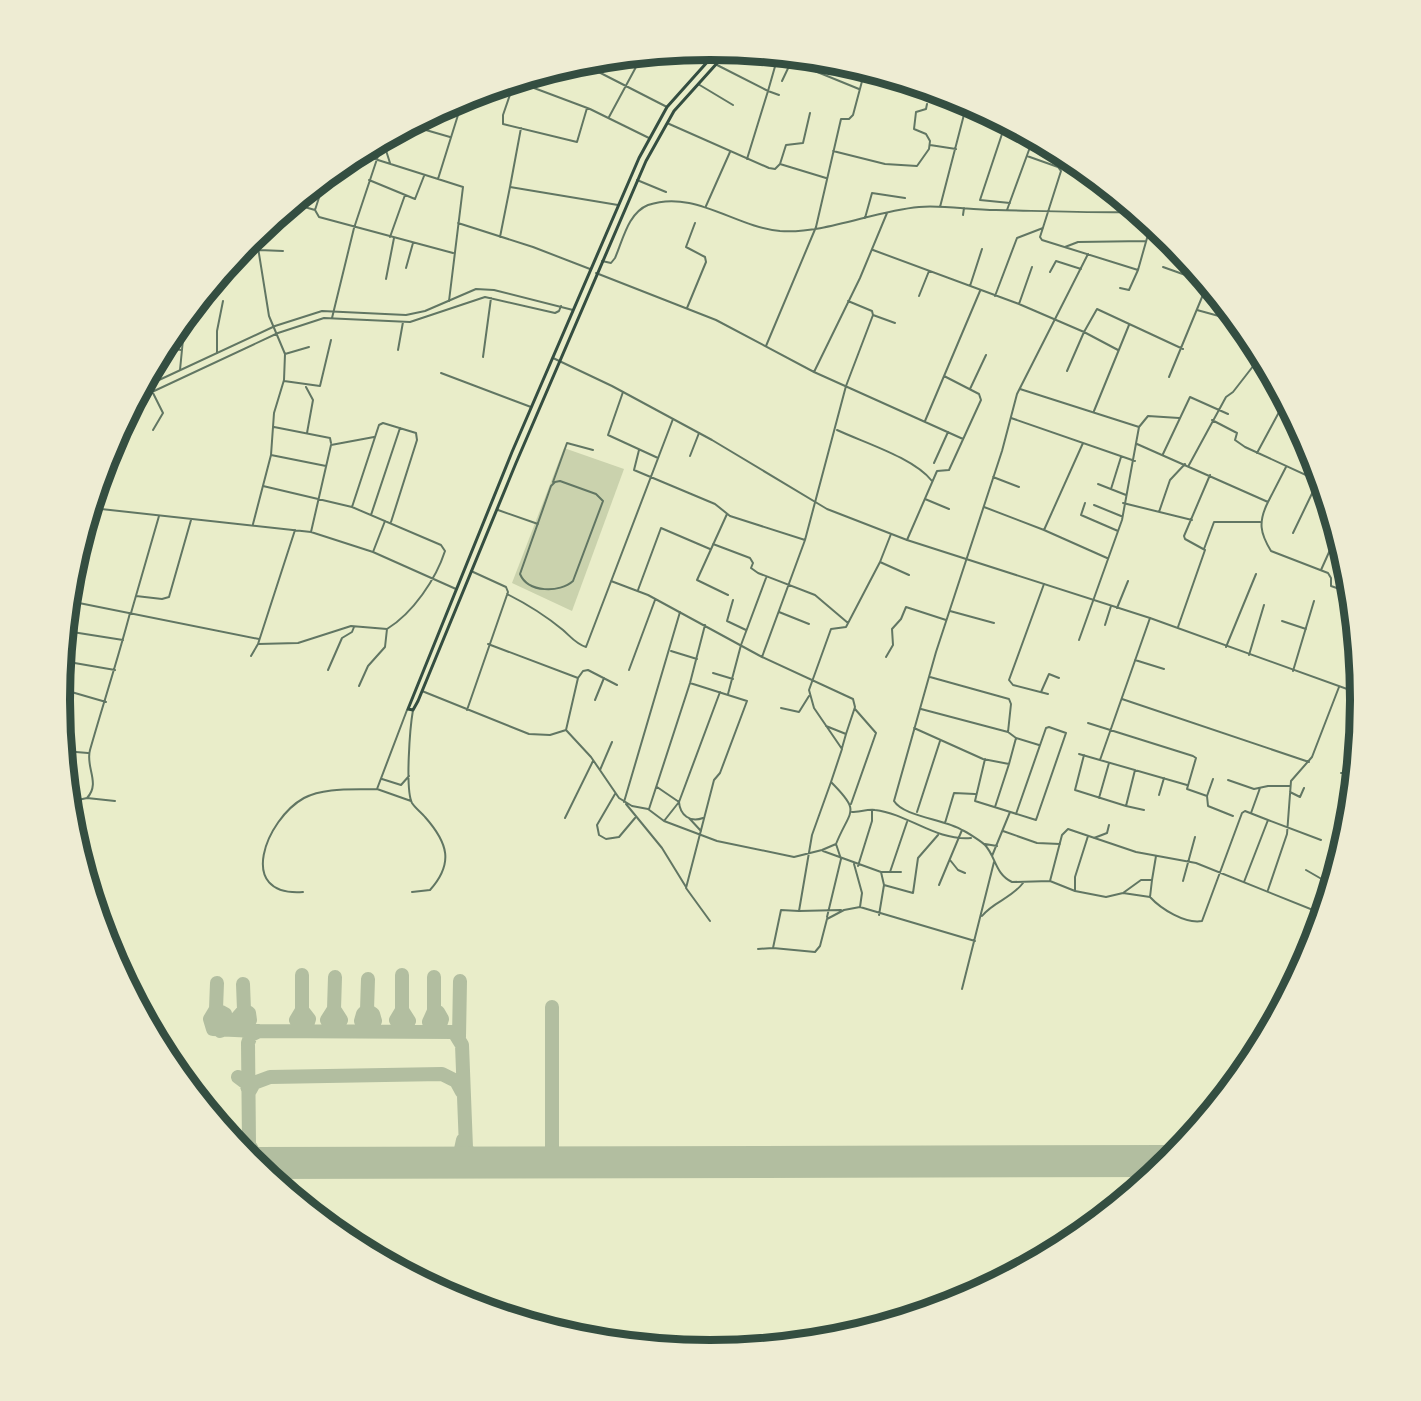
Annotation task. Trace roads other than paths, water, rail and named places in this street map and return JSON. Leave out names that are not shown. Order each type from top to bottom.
[{"type":"highway","points":[[709,60],[667,107],[649,138],[590,269],[442,622],[408,709],[413,710],[422,691],[559,360],[637,180],[666,122],[719,60]]},
{"type":"highway","points":[[609,225],[616,228]]},
{"type":"highway","points":[[509,461],[516,463]]},
{"type":"highway","points":[[442,622],[449,625]]},
{"type":"street","points":[[747,159],[776,63]]},
{"type":"street","points":[[716,64],[768,92],[780,95]]},
{"type":"street","points":[[782,81],[790,65]]},
{"type":"street","points":[[802,66],[859,89]]},
{"type":"street","points":[[609,118],[636,67]]},
{"type":"street","points":[[597,70],[667,107]]},
{"type":"street","points":[[766,346],[814,230],[841,119],[852,117],[862,79]]},
{"type":"street","points":[[698,84],[733,105]]},
{"type":"street","points":[[528,87],[587,108],[649,138]]},
{"type":"street","points":[[513,92],[501,122],[577,142],[587,108]]},
{"type":"street","points":[[833,151],[885,164],[914,167],[919,164],[930,145],[929,137],[913,127],[916,111],[926,109],[927,104]]},
{"type":"street","points":[[438,179],[459,112]]},
{"type":"street","points":[[666,122],[772,170],[780,164],[788,144],[803,143],[810,113]]},
{"type":"street","points":[[940,207],[965,113]]},
{"type":"street","points":[[500,237],[521,128]]},
{"type":"street","points":[[422,129],[450,137]]},
{"type":"street","points":[[1003,131],[980,200],[1010,203]]},
{"type":"street","points":[[930,145],[956,149]]},
{"type":"street","points":[[1007,210],[1031,146]]},
{"type":"street","points":[[386,149],[392,165]]},
{"type":"street","points":[[706,206],[730,152]]},
{"type":"street","points":[[332,318],[354,228],[378,153]]},
{"type":"street","points":[[1027,156],[1060,168],[1043,228],[1042,240],[1138,270]]},
{"type":"street","points":[[371,158],[463,187],[453,253],[449,301]]},
{"type":"street","points":[[780,164],[826,178]]},
{"type":"street","points":[[369,180],[416,198],[424,176]]},
{"type":"street","points":[[637,180],[666,192]]},
{"type":"street","points":[[510,187],[618,205]]},
{"type":"street","points":[[315,210],[320,193]]},
{"type":"street","points":[[865,218],[872,193],[905,198]]},
{"type":"street","points":[[390,237],[405,195]]},
{"type":"street","points":[[602,260],[611,263],[630,222],[641,208],[659,203],[706,206],[751,225],[770,229],[799,230],[814,230],[917,207],[940,207],[963,211],[1124,212]]},
{"type":"street","points":[[303,207],[315,210],[322,218],[354,228],[453,253]]},
{"type":"street","points":[[814,372],[873,250],[886,215]]},
{"type":"street","points":[[687,308],[706,262],[705,257],[686,247],[695,222]]},
{"type":"street","points":[[458,223],[590,269]]},
{"type":"street","points":[[995,296],[1017,238],[1043,228]]},
{"type":"street","points":[[1120,288],[1129,290],[1138,270],[1148,234]]},
{"type":"street","points":[[386,279],[394,238]]},
{"type":"street","points":[[1065,247],[1078,242],[1146,241]]},
{"type":"street","points":[[406,268],[413,243]]},
{"type":"street","points":[[970,286],[982,249]]},
{"type":"street","points":[[253,524],[271,455],[274,412],[284,380],[285,354],[268,316],[259,250],[283,251]]},
{"type":"street","points":[[873,250],[1019,304],[1084,332],[1118,350]]},
{"type":"street","points":[[996,846],[971,838],[962,830],[917,814],[894,801],[949,610],[1020,389],[1088,254]]},
{"type":"street","points":[[1050,272],[1056,261],[1081,269]]},
{"type":"street","points":[[1019,304],[1032,267]]},
{"type":"street","points":[[1163,267],[1192,278]]},
{"type":"street","points":[[919,296],[929,272]]},
{"type":"street","points":[[596,273],[687,308],[814,372],[963,439]]},
{"type":"street","points":[[149,393],[315,312],[406,315],[449,301],[471,290],[484,289],[573,310]]},
{"type":"street","points":[[926,421],[981,290]]},
{"type":"street","points":[[1170,377],[1183,350],[1203,292]]},
{"type":"street","points":[[155,381],[217,353],[276,330],[314,320],[332,318],[403,322],[425,319],[475,298],[491,298],[555,313],[560,310],[561,306]]},
{"type":"street","points":[[483,357],[491,298]]},
{"type":"street","points":[[762,657],[805,540],[846,386],[873,315],[872,310],[848,301]]},
{"type":"street","points":[[217,353],[217,331],[223,302]]},
{"type":"street","points":[[1067,371],[1095,309],[1183,350]]},
{"type":"street","points":[[1197,310],[1223,317]]},
{"type":"street","points":[[873,315],[895,323]]},
{"type":"street","points":[[398,350],[403,322]]},
{"type":"street","points":[[1094,411],[1129,323]]},
{"type":"street","points":[[180,370],[182,339]]},
{"type":"street","points":[[284,380],[305,386],[321,385],[331,340]]},
{"type":"street","points":[[285,354],[309,347]]},
{"type":"street","points":[[176,349],[181,350]]},
{"type":"street","points":[[213,355],[215,362]]},
{"type":"street","points":[[970,389],[986,355]]},
{"type":"street","points":[[553,358],[699,433],[816,504],[907,540],[1150,618],[1293,672],[1351,691]]},
{"type":"street","points":[[1189,465],[1218,409],[1255,364]]},
{"type":"street","points":[[441,373],[532,408]]},
{"type":"street","points":[[907,540],[937,471],[949,470],[981,398],[970,389],[944,376]]},
{"type":"street","points":[[305,386],[313,400],[307,433]]},
{"type":"street","points":[[151,388],[162,413],[153,430]]},
{"type":"street","points":[[1020,389],[1139,427]]},
{"type":"street","points":[[622,392],[608,435],[658,458]]},
{"type":"street","points":[[1163,454],[1192,396],[1228,414]]},
{"type":"street","points":[[1257,453],[1281,409]]},
{"type":"street","points":[[1079,640],[1118,531],[1135,461],[1139,427],[1144,418],[1155,415],[1179,418]]},
{"type":"street","points":[[1011,418],[1135,461]]},
{"type":"street","points":[[507,594],[529,605],[576,643],[586,647],[673,419]]},
{"type":"street","points":[[1212,420],[1236,433],[1235,440],[1241,444],[1311,478]]},
{"type":"street","points":[[352,507],[381,424],[400,428],[418,436],[391,523]]},
{"type":"street","points":[[274,427],[330,438],[331,445],[310,532]]},
{"type":"street","points":[[371,515],[400,428]]},
{"type":"street","points":[[836,430],[898,458],[925,473],[932,481]]},
{"type":"street","points":[[934,463],[948,432]]},
{"type":"street","points":[[690,456],[699,433]]},
{"type":"street","points":[[331,445],[375,437]]},
{"type":"street","points":[[551,486],[560,482],[596,494],[603,501],[579,569],[573,581],[562,589],[543,588],[527,582],[520,574],[551,486],[567,443],[593,450]]},
{"type":"street","points":[[1044,530],[1083,443]]},
{"type":"street","points":[[1137,444],[1189,465],[1268,502]]},
{"type":"street","points":[[639,450],[633,469],[715,504],[724,509],[727,514],[805,540]]},
{"type":"street","points":[[271,455],[326,466]]},
{"type":"street","points":[[1111,489],[1121,457]]},
{"type":"street","points":[[1159,512],[1170,480],[1185,464]]},
{"type":"street","points":[[1286,467],[1268,502],[1260,522],[1260,530],[1271,551],[1321,570],[1330,575],[1331,586],[1341,590]]},
{"type":"street","points":[[1204,549],[1185,539],[1184,536],[1210,475]]},
{"type":"street","points":[[993,477],[1019,487]]},
{"type":"street","points":[[1098,484],[1126,495]]},
{"type":"street","points":[[263,486],[352,507],[443,547],[444,554],[434,579],[400,618],[387,629],[385,647],[368,666],[359,686]]},
{"type":"street","points":[[1293,532],[1315,490]]},
{"type":"street","points":[[925,499],[949,508]]},
{"type":"street","points":[[1085,503],[1081,515],[1118,531]]},
{"type":"street","points":[[1123,503],[1192,520]]},
{"type":"street","points":[[983,506],[1107,558]]},
{"type":"street","points":[[1094,506],[1121,516]]},
{"type":"street","points":[[100,509],[310,532],[373,552],[456,589]]},
{"type":"street","points":[[497,509],[538,524]]},
{"type":"street","points":[[727,514],[697,580],[728,595]]},
{"type":"street","points":[[87,798],[94,784],[89,753],[106,702],[159,516]]},
{"type":"street","points":[[136,596],[162,599],[169,597],[192,518]]},
{"type":"street","points":[[373,552],[385,521]]},
{"type":"street","points":[[1178,629],[1214,522],[1260,522]]},
{"type":"street","points":[[638,590],[661,528],[710,549]]},
{"type":"street","points":[[252,656],[258,644],[295,530]]},
{"type":"street","points":[[781,708],[799,711],[809,696],[811,680],[831,629],[845,628],[880,562],[891,534]]},
{"type":"street","points":[[713,544],[750,558],[753,570],[815,595],[848,623]]},
{"type":"street","points":[[1321,570],[1329,550],[1333,551]]},
{"type":"street","points":[[880,562],[909,575]]},
{"type":"street","points":[[467,710],[507,594],[506,587],[471,571]]},
{"type":"street","points":[[1226,647],[1256,574]]},
{"type":"street","points":[[728,694],[741,645],[766,576]]},
{"type":"street","points":[[611,580],[638,590],[762,657],[851,698],[855,702],[842,749],[812,835],[799,911]]},
{"type":"street","points":[[1117,608],[1128,581]]},
{"type":"street","points":[[1044,584],[1010,680],[1013,685],[1048,694]]},
{"type":"street","points":[[629,670],[656,599]]},
{"type":"street","points":[[733,600],[727,621],[746,630]]},
{"type":"street","points":[[1293,672],[1314,601]]},
{"type":"street","points":[[77,602],[259,639]]},
{"type":"street","points":[[1249,655],[1264,605]]},
{"type":"street","points":[[886,657],[893,645],[892,629],[908,606],[946,620]]},
{"type":"street","points":[[1105,625],[1112,606]]},
{"type":"street","points":[[949,610],[994,623]]},
{"type":"street","points":[[624,802],[680,612]]},
{"type":"street","points":[[779,612],[809,624]]},
{"type":"street","points":[[1101,760],[1150,618]]},
{"type":"street","points":[[1282,621],[1306,629]]},
{"type":"street","points":[[648,809],[690,683],[705,625]]},
{"type":"street","points":[[258,644],[298,643],[354,627],[387,629]]},
{"type":"street","points":[[328,670],[342,638],[352,632],[354,627]]},
{"type":"street","points":[[74,632],[123,640]]},
{"type":"street","points":[[339,632],[342,638]]},
{"type":"street","points":[[488,644],[578,678]]},
{"type":"street","points":[[670,651],[697,659]]},
{"type":"street","points":[[1135,660],[1164,669]]},
{"type":"street","points":[[71,662],[115,670]]},
{"type":"street","points":[[566,730],[578,678],[585,670],[617,685]]},
{"type":"street","points":[[713,673],[733,679]]},
{"type":"street","points":[[1041,692],[1049,674],[1059,678]]},
{"type":"street","points":[[929,677],[1006,698],[1011,704],[1008,732]]},
{"type":"street","points":[[595,700],[604,678]]},
{"type":"street","points":[[686,888],[714,780],[720,773],[747,703],[746,699],[690,683]]},
{"type":"street","points":[[1268,890],[1284,846],[1290,786],[1294,776],[1309,762],[1339,687]]},
{"type":"street","points":[[70,691],[106,702]]},
{"type":"street","points":[[422,691],[529,734],[550,735],[566,730]]},
{"type":"street","points":[[664,821],[679,802],[720,692]]},
{"type":"street","points":[[809,696],[842,749]]},
{"type":"street","points":[[1122,699],[1309,762]]},
{"type":"street","points":[[624,802],[648,809],[664,821],[700,836],[786,855],[796,856],[822,850],[836,844],[852,812],[851,804],[876,734],[854,708]]},
{"type":"street","points":[[377,789],[408,709]]},
{"type":"street","points":[[920,709],[1008,732],[1016,738],[1040,745]]},
{"type":"street","points":[[411,802],[409,737],[413,710]]},
{"type":"street","points":[[1088,723],[1193,756],[1196,758],[1187,789],[1207,796]]},
{"type":"street","points":[[826,726],[846,734]]},
{"type":"street","points":[[985,759],[975,801],[1016,814],[1037,819],[1066,733],[1047,726],[1016,814]]},
{"type":"street","points":[[914,728],[985,759],[1009,764]]},
{"type":"street","points":[[566,730],[593,761],[615,794],[662,849],[710,921]]},
{"type":"street","points":[[995,807],[1016,738]]},
{"type":"street","points":[[917,814],[940,741]]},
{"type":"street","points":[[599,770],[612,742]]},
{"type":"street","points":[[72,752],[89,753]]},
{"type":"street","points":[[1079,754],[1187,785]]},
{"type":"street","points":[[1084,755],[1075,790],[1144,810]]},
{"type":"street","points":[[565,818],[593,761]]},
{"type":"street","points":[[1100,798],[1109,763]]},
{"type":"street","points":[[1126,806],[1135,770]]},
{"type":"street","points":[[382,779],[401,785],[410,773]]},
{"type":"street","points":[[1341,773],[1347,773]]},
{"type":"street","points":[[1159,795],[1164,778]]},
{"type":"street","points":[[1213,779],[1207,796],[1208,806],[1233,816]]},
{"type":"street","points":[[1228,780],[1254,789],[1290,786]]},
{"type":"street","points":[[831,782],[851,804]]},
{"type":"street","points":[[657,787],[679,802],[681,812],[701,831]]},
{"type":"street","points":[[1251,813],[1260,788]]},
{"type":"street","points":[[1290,792],[1300,797],[1304,788]]},
{"type":"street","points":[[303,892],[274,889],[265,876],[263,866],[266,845],[276,824],[293,805],[316,793],[377,789],[411,802],[440,837],[446,857],[444,873],[430,890],[412,892]]},
{"type":"street","points":[[945,823],[954,793],[975,794]]},
{"type":"street","points":[[615,794],[597,825],[599,835],[604,839],[620,837],[636,817]]},
{"type":"street","points":[[78,800],[87,798],[115,801]]},
{"type":"street","points":[[852,812],[872,810],[939,834],[958,839],[971,838]]},
{"type":"street","points":[[860,907],[862,893],[856,865],[872,821],[872,810]]},
{"type":"street","points":[[985,844],[994,862],[1007,879],[1023,883],[1050,881],[1075,891],[1106,897],[1123,893],[1150,897],[1173,914],[1201,921],[1240,815],[1244,811],[1321,840]]},
{"type":"street","points":[[992,857],[1010,812]]},
{"type":"street","points":[[689,818],[705,818]]},
{"type":"street","points":[[1244,882],[1268,820]]},
{"type":"street","points":[[891,872],[907,822]]},
{"type":"street","points":[[1094,838],[1107,833],[1109,825]]},
{"type":"street","points":[[1050,881],[1062,835],[1066,829],[1156,856],[1188,861],[1268,890],[1315,911]]},
{"type":"street","points":[[939,885],[962,830]]},
{"type":"street","points":[[1003,831],[1037,843],[1060,844]]},
{"type":"street","points":[[884,885],[913,893],[918,858],[939,834]]},
{"type":"street","points":[[1075,891],[1075,877],[1089,836]]},
{"type":"street","points":[[1183,881],[1195,837]]},
{"type":"street","points":[[758,949],[815,952],[820,946],[841,859],[836,844]]},
{"type":"street","points":[[822,850],[856,865],[881,872],[901,872]]},
{"type":"street","points":[[1150,897],[1156,856]]},
{"type":"street","points":[[950,860],[958,870],[965,873]]},
{"type":"street","points":[[962,989],[994,862]]},
{"type":"street","points":[[1306,870],[1325,881]]},
{"type":"street","points":[[879,915],[884,885],[881,872]]},
{"type":"street","points":[[1123,893],[1141,880],[1152,880]]},
{"type":"street","points":[[981,916],[994,904],[1010,898],[1023,883]]},
{"type":"street","points":[[773,948],[781,910],[844,910],[860,907],[879,915],[975,941]]},
{"type":"street","points":[[827,919],[844,910]]}]
